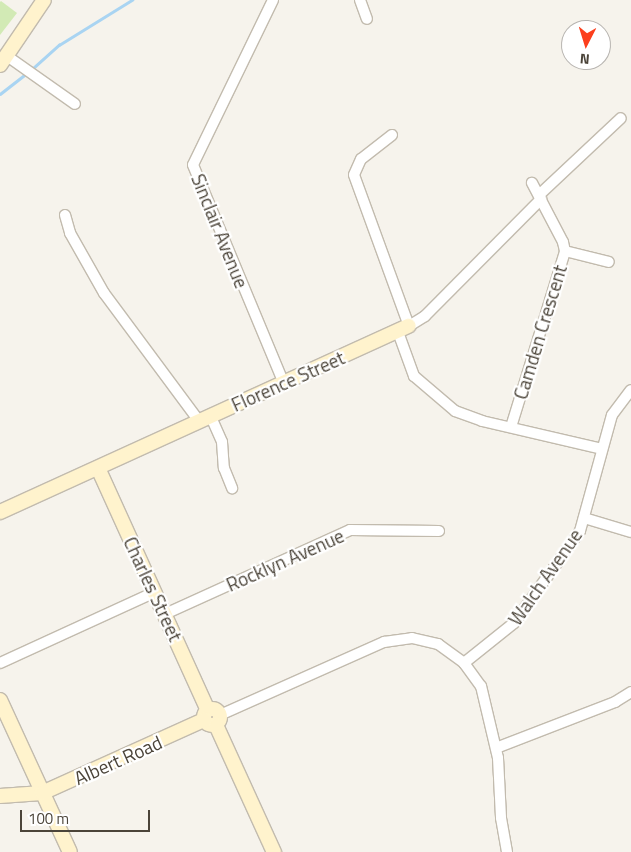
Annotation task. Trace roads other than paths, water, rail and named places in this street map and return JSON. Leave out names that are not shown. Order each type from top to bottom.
[{"type":"street","points":[[44,0],[3,61],[19,65],[75,104]]},
{"type":"street","name":"Sinclair Avenue","points":[[273,0],[193,165],[284,384]]},
{"type":"street","points":[[360,0],[367,20]]},
{"type":"street","name":"Florence Street","points":[[0,512],[404,329],[424,316],[540,197],[621,118]]},
{"type":"street","points":[[392,135],[361,159],[354,175],[404,329],[411,370],[437,398],[464,416],[602,450]]},
{"type":"street","name":"Camden Crescent","points":[[511,427],[565,251],[532,183]]},
{"type":"street","points":[[65,214],[70,233],[104,294],[222,442],[224,468],[232,488]]},
{"type":"street","points":[[565,251],[609,262]]},
{"type":"street","name":"Walch Avenue","points":[[464,663],[514,623],[576,536],[584,518],[612,415],[631,390]]},
{"type":"street","name":"Charles Street","points":[[98,468],[274,852]]},
{"type":"street","points":[[584,518],[631,532]]},
{"type":"street","name":"Rocklyn Avenue","points":[[165,614],[350,530],[439,531]]},
{"type":"street","points":[[0,663],[155,592]]},
{"type":"street","name":"Albert Road","points":[[0,796],[42,793],[212,717],[392,640],[430,641],[446,649],[464,663]]},
{"type":"street","points":[[464,663],[481,686],[496,748],[506,852]]},
{"type":"street","points":[[496,748],[615,702],[631,692]]},
{"type":"street","points":[[0,700],[70,852]]},
{"type":"waterway","points":[[31,70],[59,45],[132,0]]},
{"type":"waterway","points":[[0,94],[27,73]]}]
